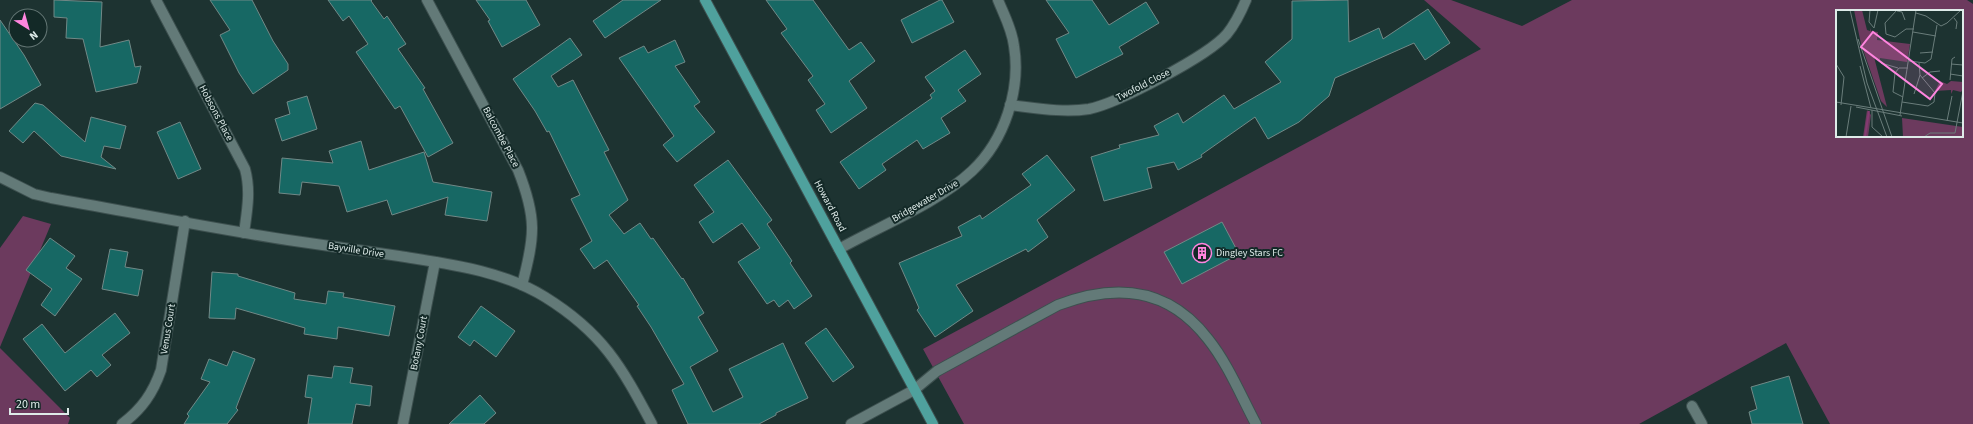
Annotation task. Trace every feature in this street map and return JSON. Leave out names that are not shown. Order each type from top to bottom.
[{"type":"main road","name":"Howard Road","points":[[705,0],[933,424]]},
{"type":"street","name":"Hobsons Place","points":[[156,0],[245,169],[249,193],[244,233]]},
{"type":"street","name":"Balcombe Place","points":[[427,0],[518,170],[527,192],[533,231],[531,252],[522,285]]},
{"type":"street","name":"Bridgewater Drive","points":[[839,249],[939,195],[973,170],[1001,132],[1010,105],[1016,60],[1014,44],[1009,26],[998,0]]},
{"type":"street","name":"Twofold Close","points":[[1010,105],[1067,111],[1089,108],[1114,100],[1199,56],[1213,47],[1233,25],[1246,0]]},
{"type":"street","name":"Bayville Drive","points":[[0,177],[34,194],[51,198],[185,221],[244,233],[435,262],[481,271],[522,285],[544,296],[563,309],[587,327],[604,344],[619,364],[652,424]]},
{"type":"street","name":"Venus Court","points":[[122,424],[144,405],[154,389],[161,370],[185,221]]},
{"type":"street","name":"Botany Court","points":[[403,424],[435,262]]},
{"type":"street","points":[[850,424],[914,390],[937,371],[1058,305],[1079,297],[1101,292],[1124,291],[1163,301],[1193,321],[1209,339],[1256,424]]},
{"type":"street","points":[[1692,406],[1702,424]]},
{"type":"shaded area","points":[[1424,0],[1451,0],[1522,26],[1572,0],[1967,0],[1973,4],[1973,424],[1830,424],[1786,343],[1639,424],[964,424],[923,349],[1481,49]]},
{"type":"shaded area","points":[[23,216],[51,224],[0,347],[0,248]]},
{"type":"shaded area","points":[[0,348],[70,418],[68,424],[0,424]]},
{"type":"building","points":[[54,0],[102,2],[100,47],[129,40],[135,67],[141,66],[137,83],[96,92],[83,39],[66,38],[67,18],[54,17]]},
{"type":"building","points":[[210,0],[252,0],[273,41],[288,64],[288,70],[253,94],[239,73],[220,35],[230,30]]},
{"type":"building","points":[[328,0],[372,0],[371,1],[384,19],[387,16],[406,44],[398,49],[425,88],[423,89],[453,143],[428,157],[400,106],[395,109],[356,52],[368,44],[349,16],[343,21]]},
{"type":"building","points":[[476,0],[526,0],[540,25],[502,47],[488,21],[490,20]]},
{"type":"building","points":[[623,0],[661,0],[605,38],[593,21]]},
{"type":"building","points":[[766,0],[813,0],[849,50],[861,42],[875,61],[849,81],[867,108],[831,133],[816,110],[825,104],[808,80],[813,76],[781,33],[787,29]]},
{"type":"building","points":[[942,0],[954,22],[912,43],[901,20]]},
{"type":"building","points":[[1046,0],[1092,0],[1109,25],[1146,2],[1159,23],[1119,47],[1123,54],[1076,78],[1056,39],[1069,33]]},
{"type":"building","points":[[1348,0],[1349,42],[1379,28],[1383,39],[1428,9],[1450,43],[1425,60],[1414,43],[1335,78],[1329,96],[1299,122],[1268,139],[1255,117],[1201,155],[1202,157],[1178,170],[1174,162],[1147,168],[1152,188],[1104,201],[1091,157],[1120,148],[1119,145],[1159,135],[1154,126],[1178,113],[1183,123],[1224,95],[1234,109],[1281,82],[1265,62],[1292,39],[1292,1]]},
{"type":"building","points":[[0,20],[8,32],[8,48],[19,48],[41,85],[0,109]]},
{"type":"building","points":[[570,38],[582,55],[551,76],[558,87],[573,80],[609,150],[604,152],[628,200],[609,215],[624,234],[640,223],[651,239],[653,238],[682,279],[683,278],[704,313],[698,317],[718,351],[690,367],[713,412],[743,397],[729,369],[783,343],[808,398],[776,413],[776,415],[759,424],[688,424],[672,390],[684,384],[637,306],[639,305],[607,260],[594,269],[580,249],[592,241],[571,199],[580,195],[549,131],[547,132],[535,111],[513,79]]},
{"type":"building","points":[[675,40],[685,62],[675,66],[700,102],[694,106],[715,132],[677,162],[663,145],[674,136],[619,58],[644,46],[648,53]]},
{"type":"building","points":[[965,50],[981,74],[958,90],[966,101],[941,118],[950,133],[923,149],[917,140],[882,164],[886,170],[859,189],[840,162],[932,98],[930,95],[935,91],[925,77]]},
{"type":"building","points":[[307,96],[317,129],[282,141],[275,119],[290,114],[287,102]]},
{"type":"building","points":[[35,103],[43,105],[85,142],[91,117],[126,126],[120,149],[104,146],[101,157],[116,169],[61,156],[34,131],[23,143],[9,131]]},
{"type":"building","points":[[180,122],[201,169],[178,179],[157,132]]},
{"type":"building","points":[[361,141],[369,170],[424,152],[433,182],[492,192],[487,221],[445,215],[448,197],[392,215],[387,200],[347,212],[339,186],[302,182],[300,195],[279,193],[282,158],[333,163],[329,151]]},
{"type":"building","points":[[1047,155],[1075,190],[1037,220],[1048,237],[1028,252],[1026,249],[956,285],[973,311],[935,337],[917,310],[919,308],[899,263],[962,236],[958,227],[980,215],[982,219],[1031,185],[1022,174]]},
{"type":"building","points":[[728,160],[772,220],[767,224],[792,261],[790,263],[812,296],[794,309],[788,300],[779,307],[774,300],[767,304],[738,262],[760,248],[742,223],[713,243],[699,222],[714,212],[694,185]]},
{"type":"building","name":"Dingley Stars FC","points":[[1222,222],[1239,254],[1182,284],[1164,252]]},
{"type":"building","points":[[50,238],[75,256],[66,268],[82,279],[55,316],[41,305],[52,289],[26,270]]},
{"type":"building","points":[[110,249],[128,252],[125,267],[143,270],[138,296],[102,289]]},
{"type":"building","points":[[212,272],[238,274],[238,276],[295,293],[294,299],[326,304],[328,291],[344,293],[343,297],[395,306],[389,336],[338,327],[337,339],[304,334],[305,328],[236,308],[235,319],[209,318]]},
{"type":"building","points":[[481,306],[515,331],[496,357],[474,340],[470,346],[458,337]]},
{"type":"building","points":[[115,313],[130,333],[102,355],[111,365],[97,377],[91,370],[65,391],[23,339],[42,324],[65,353]]},
{"type":"building","points":[[826,328],[854,367],[833,382],[805,343]]},
{"type":"building","points":[[233,351],[255,359],[236,408],[238,410],[227,424],[184,424],[189,416],[187,414],[210,382],[201,379],[209,359],[227,366]]},
{"type":"building","points":[[334,366],[353,368],[350,383],[372,386],[370,406],[356,404],[352,424],[308,424],[312,398],[305,397],[308,375],[332,378]]},
{"type":"building","points":[[1789,376],[1803,424],[1752,424],[1749,412],[1757,409],[1751,387]]},
{"type":"building","points":[[480,395],[496,413],[484,424],[449,424]]},
{"type":"place","name":"Dingley Stars FC","points":[[1202,253]]}]
